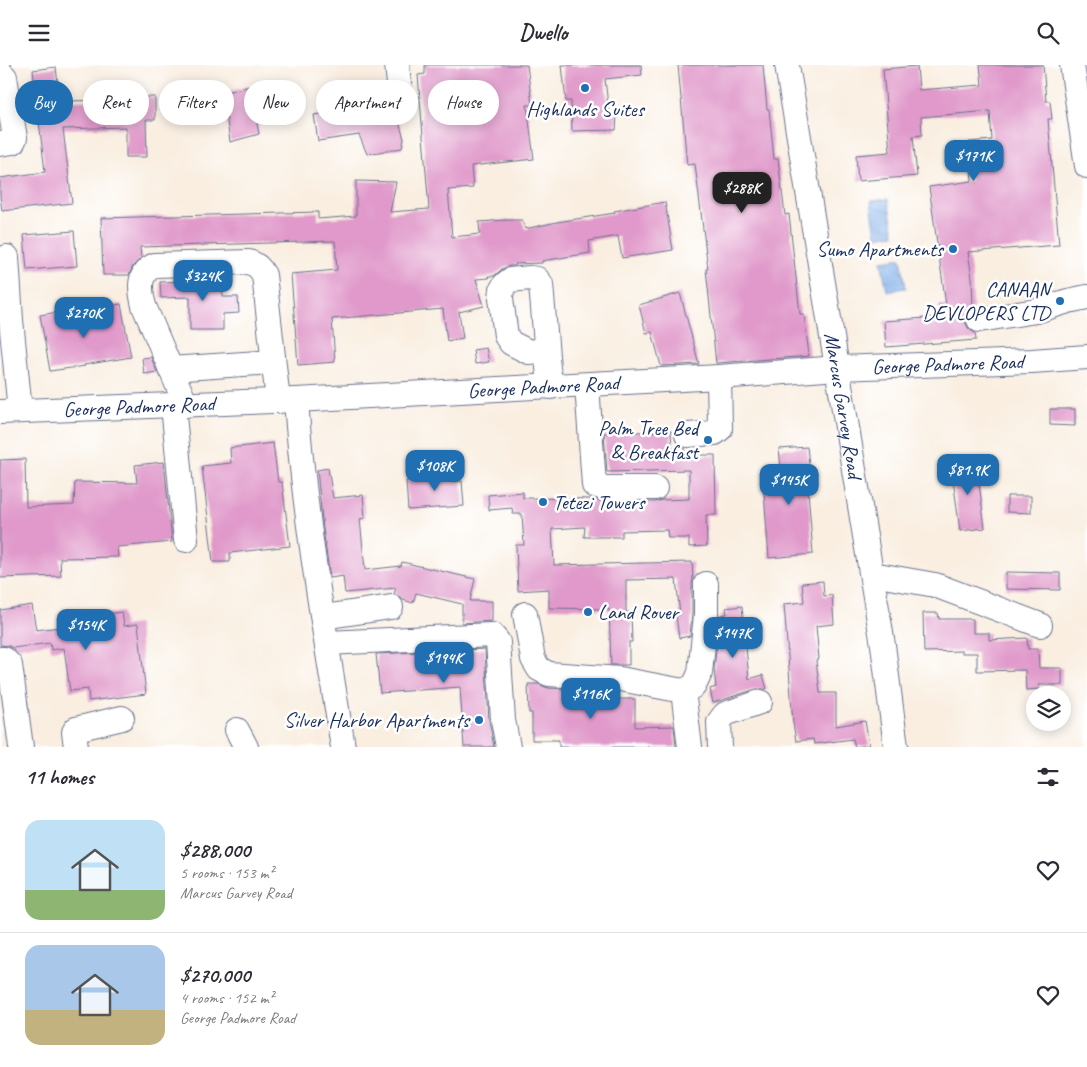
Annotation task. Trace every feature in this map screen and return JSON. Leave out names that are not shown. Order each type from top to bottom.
[{"type":"street","name":"Marcus Garvey Road","points":[[787,65],[872,574],[896,747]]},
{"type":"street","points":[[1072,65],[1087,166]]},
{"type":"street","points":[[0,72],[5,77],[15,138],[13,142],[0,144]]},
{"type":"street","points":[[6,257],[11,320],[10,411]]},
{"type":"street","points":[[186,540],[179,405],[170,369],[144,306],[141,281],[148,268],[155,265],[249,262],[256,265],[264,275],[274,362],[287,401],[302,469],[343,747]]},
{"type":"street","points":[[979,320],[1036,311],[1087,297]]},
{"type":"street","points":[[546,350],[551,387]]},
{"type":"street","name":"George Padmore Road","points":[[10,411],[287,401],[719,377],[838,367],[1032,361],[1087,357]]},
{"type":"street","points":[[170,369],[274,362]]},
{"type":"street","points":[[687,435],[715,433],[720,429],[719,377]]},
{"type":"street","points":[[587,385],[594,485],[604,489],[655,488]]},
{"type":"street","points":[[872,574],[935,585],[1040,625]]},
{"type":"street","points":[[525,614],[533,659],[540,669],[549,674],[620,679],[683,691],[694,686],[700,673],[706,615],[706,584]]},
{"type":"street","points":[[323,617],[391,607]]},
{"type":"street","points":[[327,643],[492,635],[498,642],[508,747]]},
{"type":"street","points":[[0,659],[4,659],[10,665],[22,747]]},
{"type":"street","points":[[683,691],[690,747]]},
{"type":"street","points":[[720,747],[718,722],[725,714],[760,701]]},
{"type":"street","points":[[76,747],[74,732],[76,729],[122,718]]},
{"type":"water","points":[[888,199],[894,234],[876,237],[871,201]]},
{"type":"water","points":[[901,258],[906,288],[887,291],[881,261]]},
{"type":"building","points":[[425,65],[527,65],[532,105],[527,105],[534,159],[471,166],[473,188],[448,190],[452,237],[480,234],[479,222],[522,220],[525,229],[665,202],[673,250],[622,258],[618,236],[589,241],[590,253],[542,261],[542,263],[515,264],[515,266],[502,269],[494,276],[488,276],[489,278],[476,279],[484,306],[459,312],[463,338],[447,341],[443,309],[332,319],[335,362],[298,365],[291,274],[337,270],[335,241],[140,247],[141,258],[133,266],[129,275],[103,275],[101,218],[318,212],[318,219],[356,216],[356,181],[396,182],[390,212],[429,209],[418,75],[425,74]]},
{"type":"building","points":[[562,65],[641,65],[642,75],[605,79],[609,114],[617,114],[616,130],[572,131],[571,101],[566,101]]},
{"type":"building","points":[[678,65],[763,65],[774,159],[778,159],[785,215],[789,214],[800,314],[804,314],[809,356],[716,363],[706,269],[708,269],[695,164],[687,165]]},
{"type":"building","points":[[980,65],[1043,65],[1046,101],[1050,101],[1052,119],[1048,119],[1059,245],[968,252],[972,278],[973,308],[966,315],[965,322],[969,329],[975,333],[976,340],[886,347],[884,321],[940,317],[939,305],[946,305],[929,187],[972,181],[969,142],[992,140],[990,111],[921,117],[922,135],[913,136],[917,176],[858,181],[856,155],[890,152],[883,69],[917,66],[919,90],[982,85]]},
{"type":"building","points":[[56,67],[58,80],[34,80],[33,70]]},
{"type":"building","points":[[244,88],[244,125],[257,125],[259,134],[230,142],[228,125],[234,125],[234,90]]},
{"type":"building","points":[[149,97],[155,97],[155,120],[149,120]]},
{"type":"building","points":[[73,101],[83,101],[83,125],[146,125],[147,157],[126,157],[126,127],[63,129],[72,203],[2,211],[0,178],[45,172],[39,125],[73,125]]},
{"type":"building","points":[[314,115],[316,115],[316,125],[400,125],[404,139],[402,148],[367,154],[359,135],[318,141]]},
{"type":"building","points":[[74,231],[77,266],[27,270],[24,235]]},
{"type":"building","points":[[222,281],[223,297],[238,297],[239,313],[223,314],[223,330],[190,330],[190,297],[161,298],[160,282]]},
{"type":"building","points":[[680,293],[699,364],[661,366],[652,332],[646,333],[639,305]]},
{"type":"building","points":[[121,304],[131,357],[50,371],[40,315],[75,309],[76,312],[81,311],[81,322],[104,320],[104,307]]},
{"type":"building","points":[[486,348],[489,362],[475,364],[473,350]]},
{"type":"building","points":[[151,357],[157,372],[144,374],[142,358]]},
{"type":"building","points":[[1050,409],[1075,409],[1075,426],[1050,425]]},
{"type":"building","points":[[671,431],[672,448],[685,448],[685,455],[715,455],[716,515],[706,515],[707,546],[689,547],[689,538],[668,538],[667,530],[622,531],[622,537],[584,537],[585,527],[552,529],[554,565],[692,562],[690,636],[679,638],[676,615],[680,615],[676,579],[626,580],[626,612],[631,612],[632,642],[629,642],[629,665],[611,665],[609,609],[549,608],[549,589],[518,591],[516,545],[524,545],[522,514],[513,514],[512,508],[489,510],[488,495],[523,492],[523,498],[592,499],[604,502],[655,502],[689,499],[689,470],[607,472],[604,433]]},
{"type":"building","points":[[273,443],[278,482],[282,482],[290,546],[230,553],[230,562],[213,562],[202,466],[231,463],[230,448]]},
{"type":"building","points":[[807,447],[812,490],[808,491],[813,554],[769,558],[763,480],[782,478],[779,449]]},
{"type":"building","points":[[25,459],[26,507],[74,505],[75,482],[137,483],[135,465],[164,462],[172,542],[117,547],[118,557],[60,558],[61,576],[0,578],[0,460]]},
{"type":"building","points":[[976,461],[985,528],[960,531],[951,464]]},
{"type":"building","points":[[328,468],[333,498],[363,495],[365,518],[360,519],[365,570],[401,566],[402,562],[475,579],[470,601],[492,601],[492,621],[462,623],[462,604],[416,593],[413,603],[403,600],[394,594],[396,588],[345,593],[343,576],[330,578],[323,529],[317,470]]},
{"type":"building","points":[[449,469],[450,482],[462,481],[464,506],[408,510],[406,481],[426,479],[426,471]]},
{"type":"building","points":[[1007,496],[1031,496],[1031,513],[1007,512]]},
{"type":"building","points":[[1006,572],[1060,573],[1060,590],[1006,589]]},
{"type":"building","points":[[823,581],[824,596],[832,595],[834,624],[816,626],[819,659],[816,660],[820,693],[836,693],[836,726],[865,721],[869,745],[855,747],[853,739],[814,744],[813,739],[796,741],[784,604],[804,602],[802,583]]},
{"type":"building","points":[[32,605],[36,630],[92,623],[91,616],[122,612],[124,626],[138,624],[146,694],[89,701],[88,689],[70,691],[64,648],[51,650],[50,643],[13,648],[0,645],[0,610]]},
{"type":"building","points":[[742,606],[749,679],[763,675],[767,689],[756,689],[713,703],[710,689],[716,687],[714,669],[720,615],[727,614],[726,608]]},
{"type":"building","points":[[923,613],[938,613],[939,619],[973,619],[973,633],[989,633],[989,640],[1027,638],[1028,649],[1038,649],[1039,668],[1062,668],[1062,685],[1026,686],[1026,690],[1025,670],[977,671],[977,653],[962,653],[962,651],[924,652]]},
{"type":"building","name":"Silver Harbor Apartments","points":[[485,649],[489,721],[494,747],[464,747],[460,687],[380,693],[376,654]]},
{"type":"building","points":[[528,684],[538,684],[548,688],[616,692],[616,699],[635,699],[635,727],[674,726],[676,747],[559,747],[559,740],[532,740],[532,713],[529,713]]},
{"type":"place","name":"Highlands Suites","points":[[585,88]]},
{"type":"place","name":"Sumo Apartments","points":[[953,249]]},
{"type":"place","name":"CANAAN DEVLOPERS LTD","points":[[1060,301]]},
{"type":"place","name":"Palm Tree Bed & Breakfast","points":[[708,440]]},
{"type":"place","name":"Tetezi Towers","points":[[543,502]]},
{"type":"place","name":"Land Rover","points":[[588,612]]},
{"type":"place","name":"Silver Harbor Apartments","points":[[479,720]]}]
